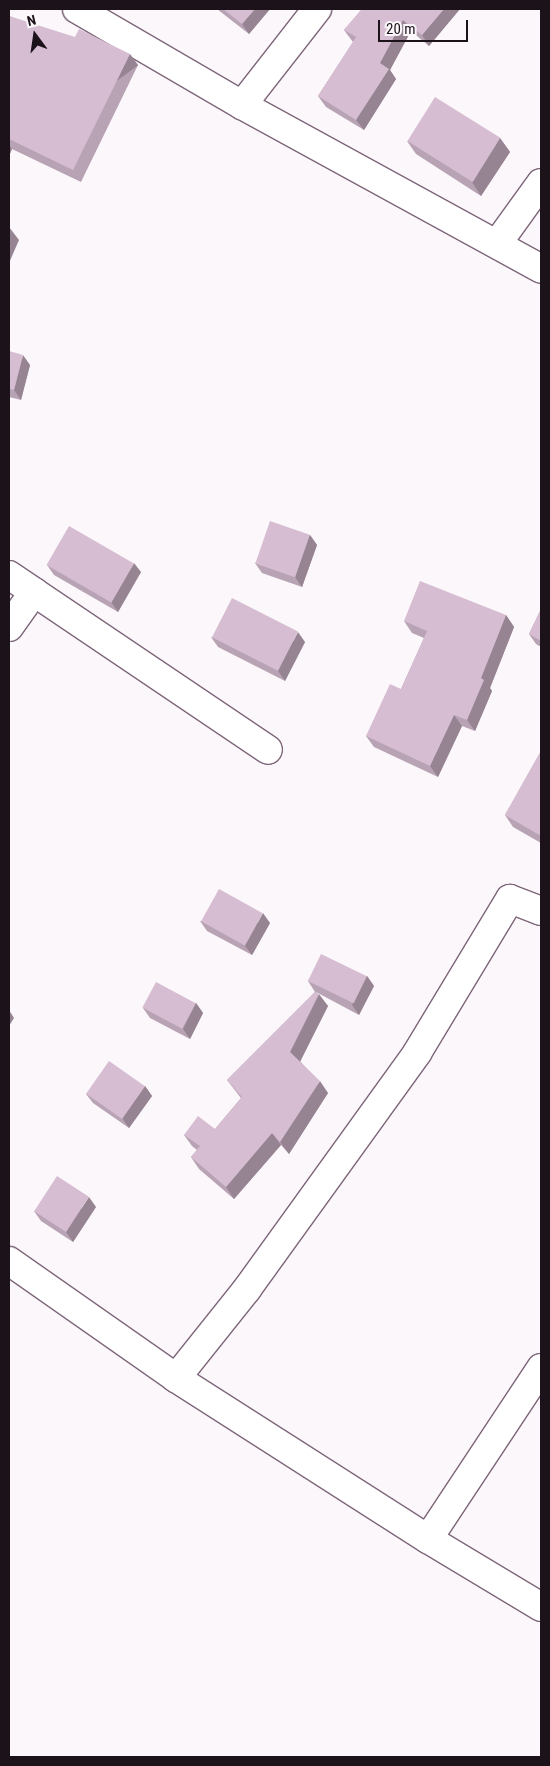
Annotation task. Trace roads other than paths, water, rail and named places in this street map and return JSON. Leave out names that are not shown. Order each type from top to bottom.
[{"type":"street","points":[[77,9],[242,105],[541,269]]},
{"type":"street","points":[[242,105],[317,9]]},
{"type":"street","points":[[497,244],[541,183]]},
{"type":"street","points":[[9,575],[268,750]]},
{"type":"street","points":[[9,627],[34,592]]},
{"type":"street","points":[[176,1378],[247,1289],[417,1053],[510,899],[541,911]]},
{"type":"street","points":[[9,1261],[176,1378],[428,1539],[541,1607]]},
{"type":"street","points":[[428,1539],[541,1368]]}]
